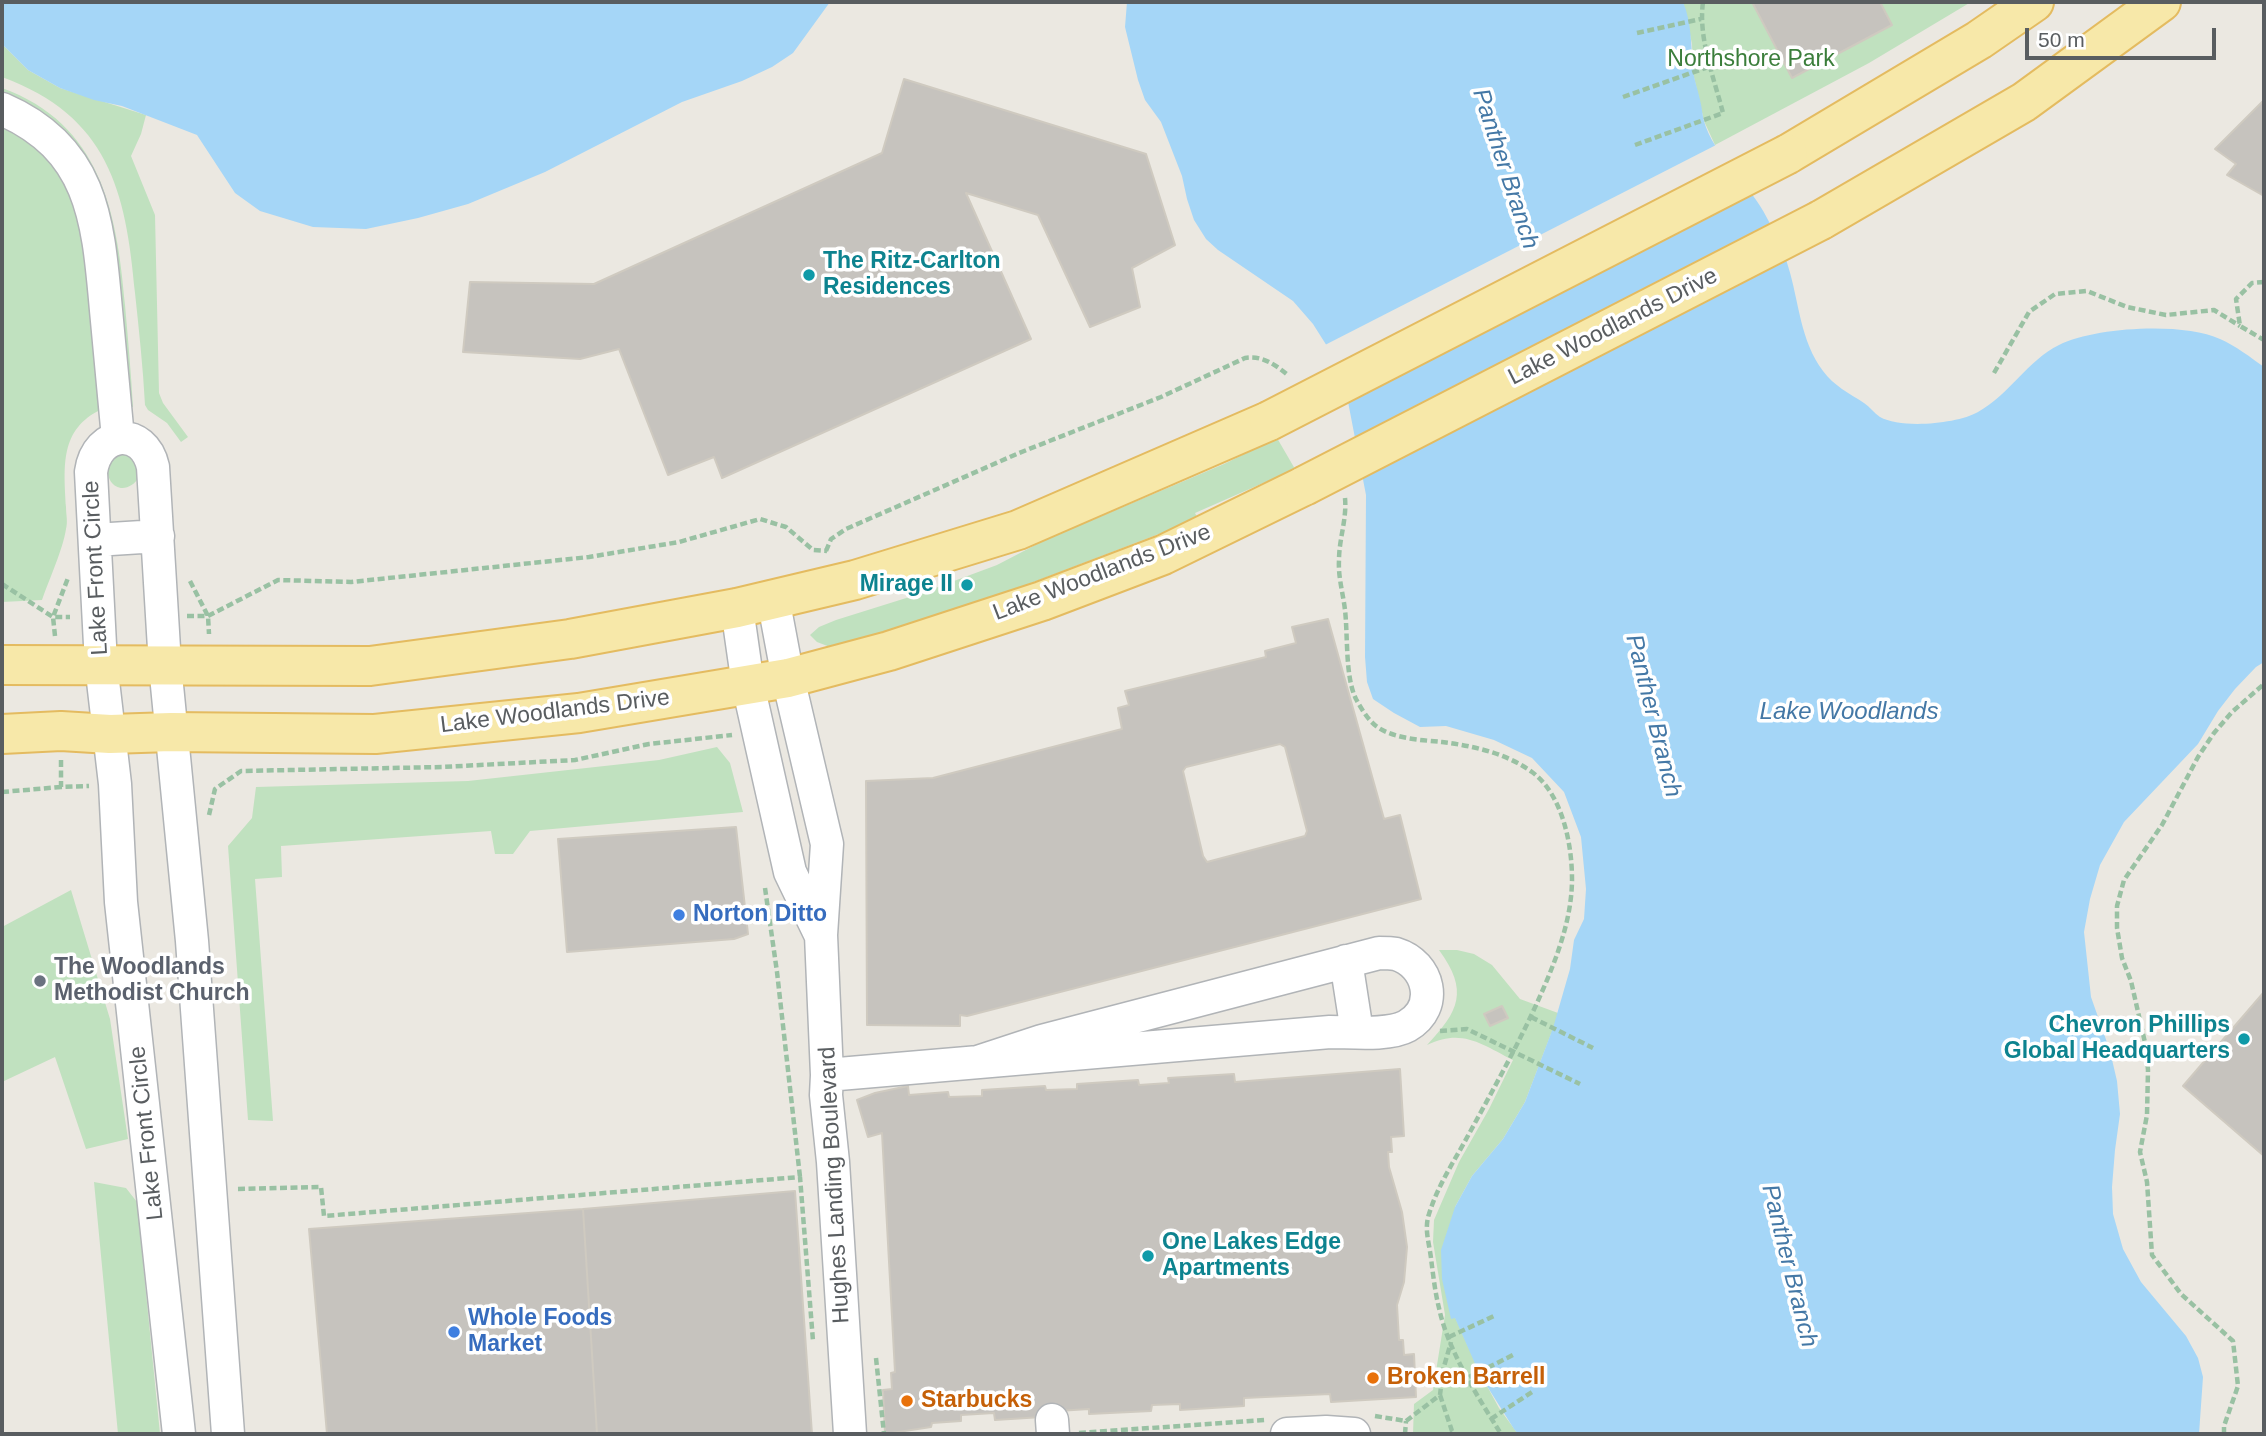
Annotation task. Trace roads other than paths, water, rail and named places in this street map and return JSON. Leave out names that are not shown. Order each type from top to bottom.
[{"type":"main road","points":[[2,665],[370,666],[570,639],[755,603],[855,580],[1018,530],[1269,421],[1788,154],[1979,40],[2034,2]]},
{"type":"main road","name":"Lake Woodlands Drive","points":[[2,734],[61,731],[110,734],[375,734],[579,713],[788,678],[889,651],[1042,601],[1163,555],[1322,487],[1821,220],[2024,102],[2161,2]]},
{"type":"street","points":[[2,109],[35,128],[59,148],[76,172],[92,205],[100,244],[118,438],[140,444],[152,458],[165,665],[192,941],[228,1434]]},
{"type":"street","name":"Lake Front Circle","points":[[118,438],[102,446],[95,453],[92,463],[98,617],[110,734],[121,902],[179,1434]]},
{"type":"street","points":[[94,540],[158,536]]},
{"type":"street","name":"Hughes Landing Boulevard","points":[[755,603],[788,678],[827,844],[821,935],[826,1095],[834,1162],[850,1434]]},
{"type":"street","name":"Hughes Landing Boulevard","points":[[755,603],[748,685],[790,872],[821,935]]},
{"type":"street","points":[[827,1075],[966,1071],[1392,1030],[1405,1027],[1419,1017],[1428,1000],[1427,986],[1409,961],[1396,954],[1379,953],[1042,1041],[966,1071]]},
{"type":"street","points":[[1346,961],[1357,1032]]},
{"type":"street","points":[[1287,1434],[1354,1434]]},
{"type":"water","points":[[2,2],[830,2],[793,53],[772,67],[742,81],[682,102],[545,172],[468,204],[366,229],[313,227],[260,211],[235,193],[197,135],[122,106],[60,88],[28,70],[2,44]]},
{"type":"water","name":"Lake Woodlands","points":[[1127,2],[1683,2],[1690,27],[1694,74],[1704,121],[1715,146],[1760,206],[1779,242],[1792,279],[1809,347],[1832,381],[1880,417],[1901,423],[1929,424],[1969,416],[1989,405],[2048,351],[2075,339],[2116,331],[2162,329],[2204,334],[2232,345],[2264,367],[2264,662],[2235,689],[2198,744],[2124,822],[2100,865],[2084,932],[2091,997],[2110,1051],[2117,1081],[2120,1114],[2112,1187],[2113,1214],[2123,1249],[2141,1282],[2186,1336],[2198,1358],[2203,1377],[2199,1434],[1518,1434],[1514,1429],[1480,1375],[1455,1318],[1451,1319],[1442,1279],[1441,1250],[1455,1207],[1472,1176],[1503,1139],[1525,1102],[1553,1028],[1570,969],[1574,940],[1584,919],[1586,889],[1581,837],[1564,792],[1532,758],[1494,740],[1446,726],[1420,727],[1373,699],[1367,682],[1365,657],[1366,495],[1344,381],[1332,354],[1313,324],[1293,301],[1218,250],[1206,239],[1194,220],[1182,176],[1161,122],[1145,100],[1138,80],[1125,27]]},
{"type":"place","name":"The Ritz-Carlton Residences","points":[[809,275]]},
{"type":"place","name":"Mirage II","points":[[967,585]]},
{"type":"place","name":"Norton Ditto","points":[[679,915]]},
{"type":"place","name":"The Woodlands Methodist Church","points":[[40,981]]},
{"type":"place","name":"Chevron Phillips Global Headquarters","points":[[2244,1039]]},
{"type":"place","name":"One Lakes Edge Apartments","points":[[1148,1256]]},
{"type":"place","name":"Whole Foods Market","points":[[454,1332]]},
{"type":"place","name":"Broken Barrell","points":[[1373,1378]]},
{"type":"place","name":"Starbucks","points":[[907,1401]]},
{"type":"park label","name":"Northshore Park","points":[[1751,60]]},
{"type":"water label","name":"Panther Branch","points":[[1505,169]]},
{"type":"water label","name":"Panther Branch","points":[[1653,716]]},
{"type":"water label","name":"Panther Branch","points":[[1789,1266]]}]
